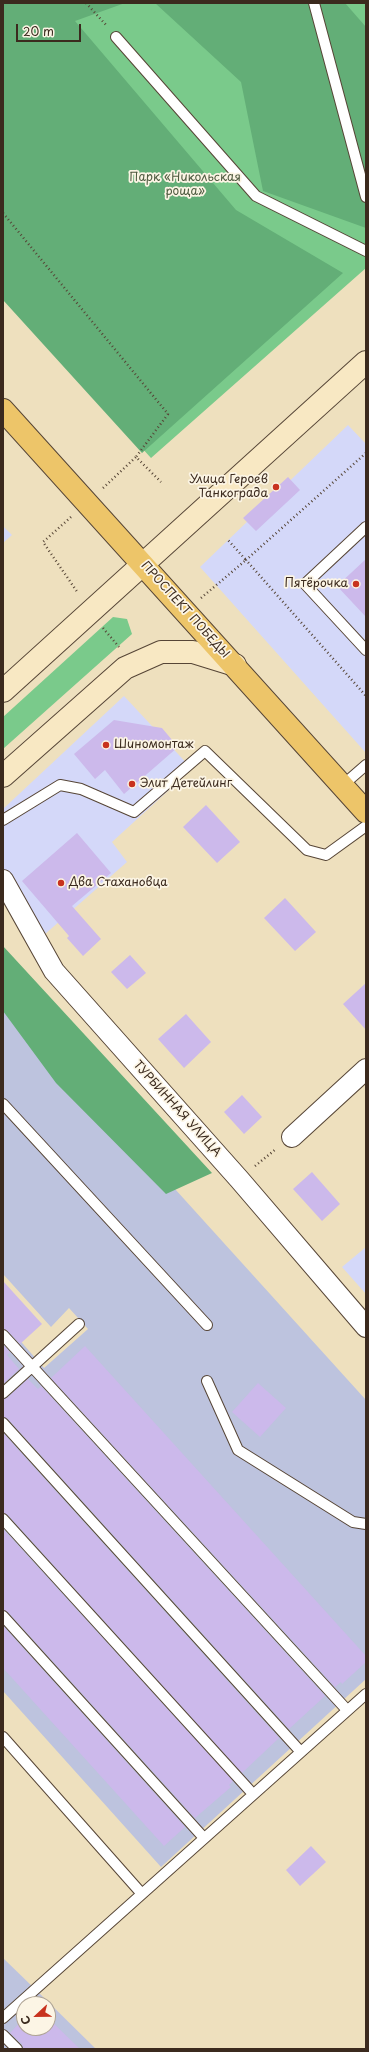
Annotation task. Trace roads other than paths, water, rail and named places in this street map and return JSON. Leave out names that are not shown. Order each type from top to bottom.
[{"type":"main road","points":[[3,691],[366,362]]},
{"type":"main road","name":"ПРОСПЕКТ ПОБЕДЫ","points":[[3,410],[235,665],[366,812]]},
{"type":"main road","points":[[3,776],[125,668],[161,652],[193,652],[235,665]]},
{"type":"street","name":"ТУРБИННАЯ УЛИЦА","points":[[3,880],[54,971],[239,1179],[366,1327]]},
{"type":"street","points":[[292,1137],[366,1069]]},
{"type":"lane","points":[[314,3],[366,197]]},
{"type":"lane","points":[[116,37],[256,196],[366,251]]},
{"type":"lane","points":[[366,527],[305,584],[366,650]]},
{"type":"lane","points":[[3,820],[60,785],[81,789],[134,812],[205,751],[307,850],[326,856],[366,826]]},
{"type":"lane","points":[[343,786],[366,765]]},
{"type":"lane","points":[[3,1104],[207,1325]]},
{"type":"lane","points":[[3,1393],[79,1324]]},
{"type":"lane","points":[[3,1335],[347,1710]]},
{"type":"lane","points":[[207,1380],[238,1450],[353,1522],[366,1524]]},
{"type":"lane","points":[[3,1423],[300,1751]]},
{"type":"lane","points":[[3,1519],[253,1794]]},
{"type":"lane","points":[[3,1616],[204,1838]]},
{"type":"lane","points":[[3,2018],[300,1751],[366,1694]]},
{"type":"lane","points":[[3,1737],[142,1894]]},
{"type":"lane","points":[[3,2035],[17,2049]]},
{"type":"place","name":"Улица Героев Танкограда","points":[[276,487]]},
{"type":"place","name":"Пятёрочка","points":[[356,584]]},
{"type":"place","name":"Шиномонтаж","points":[[106,745]]},
{"type":"place","name":"Элит Детейлинг","points":[[132,784]]},
{"type":"place","name":"Два Стахановца","points":[[61,883]]},
{"type":"park label","name":"Парк «Никольская роща»","points":[[185,185]]}]
